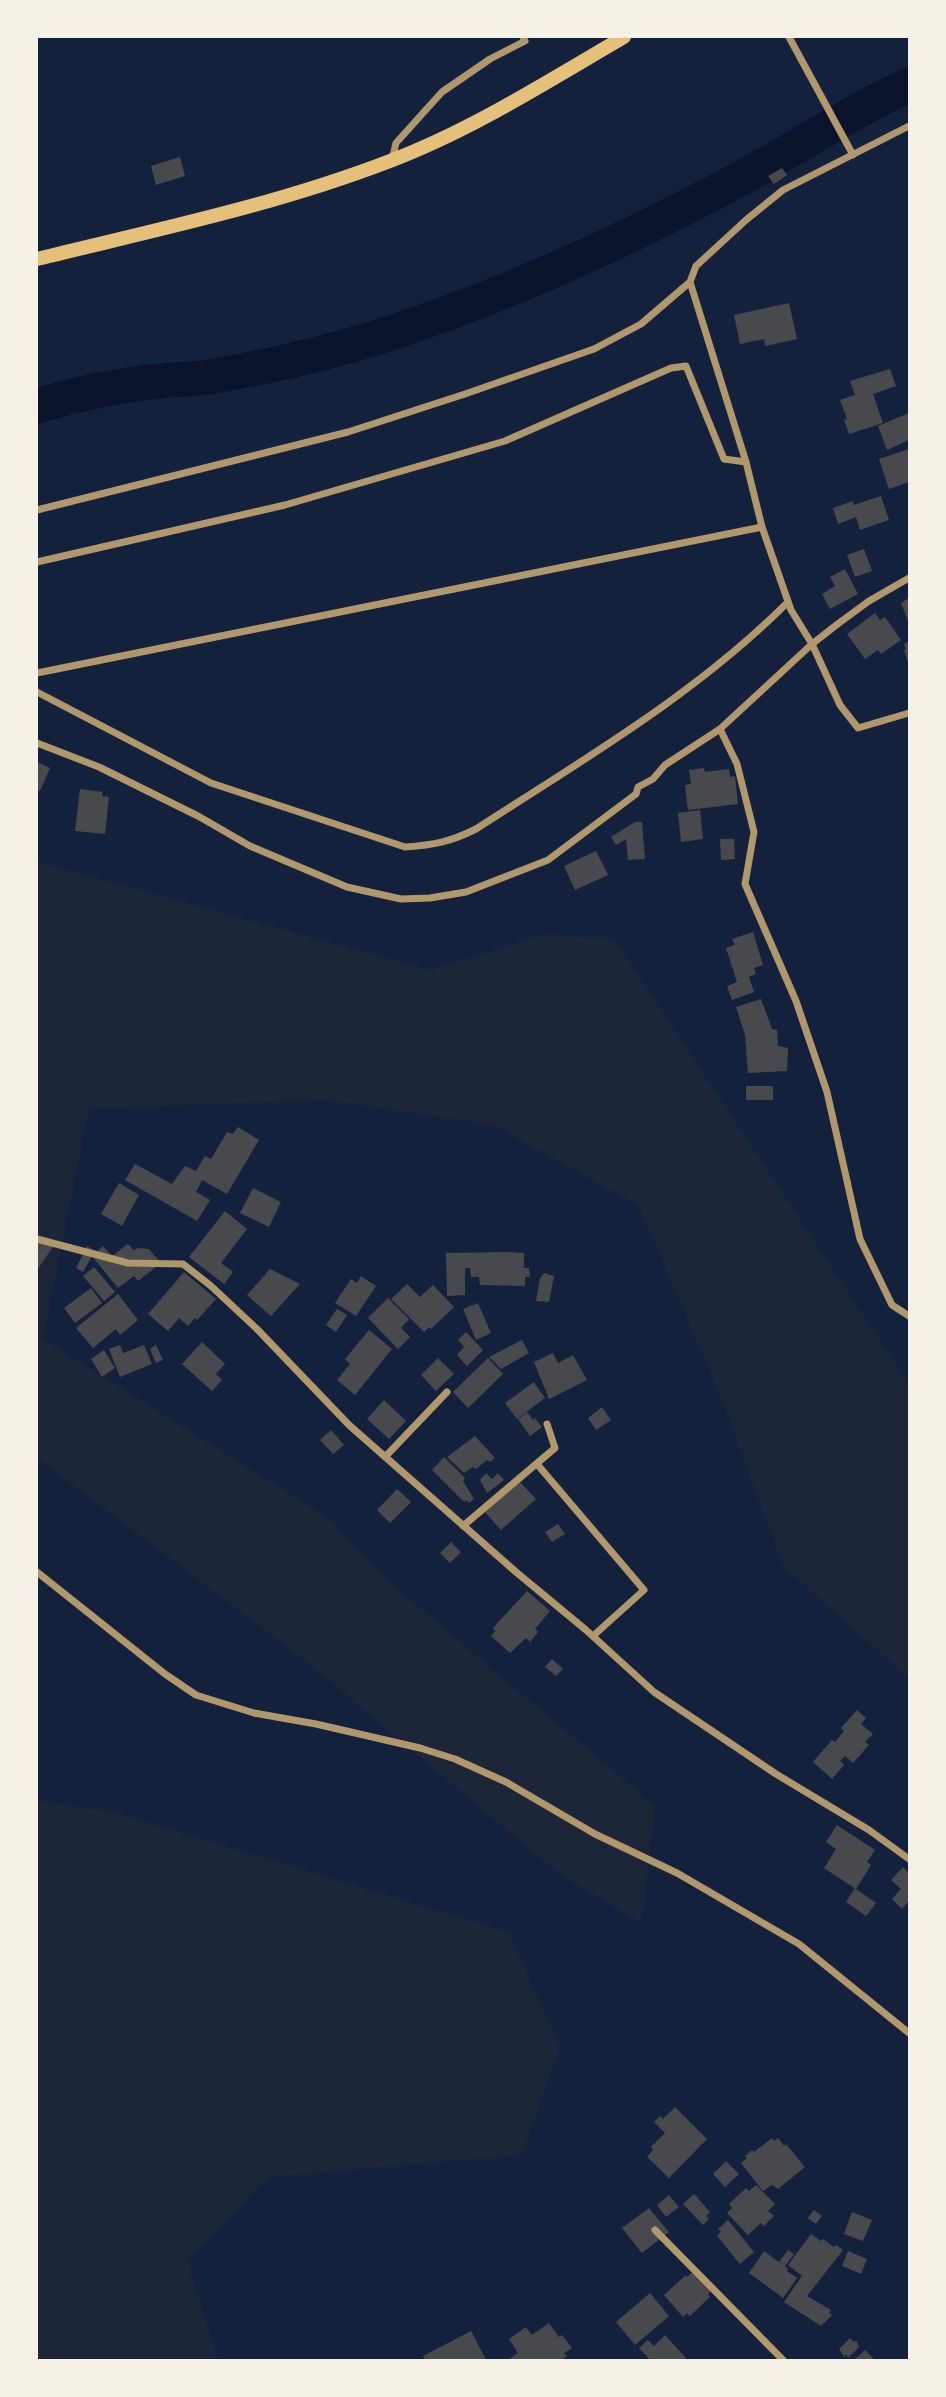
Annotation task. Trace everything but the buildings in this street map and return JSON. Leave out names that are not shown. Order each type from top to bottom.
[{"type":"main road","points":[[37,259],[303,192],[392,161],[487,117],[624,37]]},
{"type":"street","points":[[392,161],[396,143],[442,92],[490,59],[524,39],[533,37]]},
{"type":"street","points":[[789,37],[853,155]]},
{"type":"street","points":[[37,510],[348,432],[594,349],[641,324],[690,282],[696,266],[746,220],[783,191],[909,126]]},
{"type":"street","points":[[690,282],[746,462],[762,527],[788,603],[812,644],[840,705],[858,727],[909,713]]},
{"type":"street","points":[[37,562],[285,505],[505,441],[671,368],[685,366],[724,459],[746,462]]},
{"type":"street","points":[[37,673],[762,527]]},
{"type":"street","points":[[37,743],[99,767],[198,816],[250,846],[347,887],[401,899],[430,898],[466,892],[548,860],[636,794],[638,787],[653,779],[665,765],[720,729],[812,644],[869,601],[909,578]]},
{"type":"street","points":[[37,692],[211,783],[405,847],[438,845],[453,841],[476,829],[688,689],[752,638],[788,603]]},
{"type":"street","points":[[720,729],[737,764],[754,832],[745,884],[796,1001],[827,1093],[860,1239],[892,1306],[909,1316]]},
{"type":"street","points":[[37,1240],[128,1264],[183,1264],[239,1312],[349,1425],[654,1692],[776,1774],[869,1830],[909,1859]]},
{"type":"street","points":[[385,1457],[447,1392]]},
{"type":"street","points":[[463,1526],[555,1448],[547,1424]]},
{"type":"street","points":[[537,1464],[644,1590],[593,1636]]},
{"type":"street","points":[[37,1572],[164,1674],[196,1695],[254,1713],[420,1748],[454,1759],[506,1782],[595,1834],[677,1873],[799,1944],[909,2034]]},
{"type":"street","points":[[655,2230],[783,2360]]},
{"type":"shaded area","points":[[37,862],[431,970],[545,934],[614,939],[909,1384],[909,1678],[783,1566],[722,1400],[639,1206],[493,1125],[326,1100],[89,1109],[43,1339],[327,1517],[402,1593],[655,1806],[642,1923],[562,1876],[296,1653],[37,1458]]},
{"type":"shaded area","points":[[37,1801],[110,1811],[508,1932],[560,2046],[522,2155],[270,2177],[187,2259],[218,2360],[37,2360]]},
{"type":"waterway","points":[[37,406],[122,386],[209,377],[287,362],[364,342],[453,311],[569,264],[645,228],[909,85]]}]
